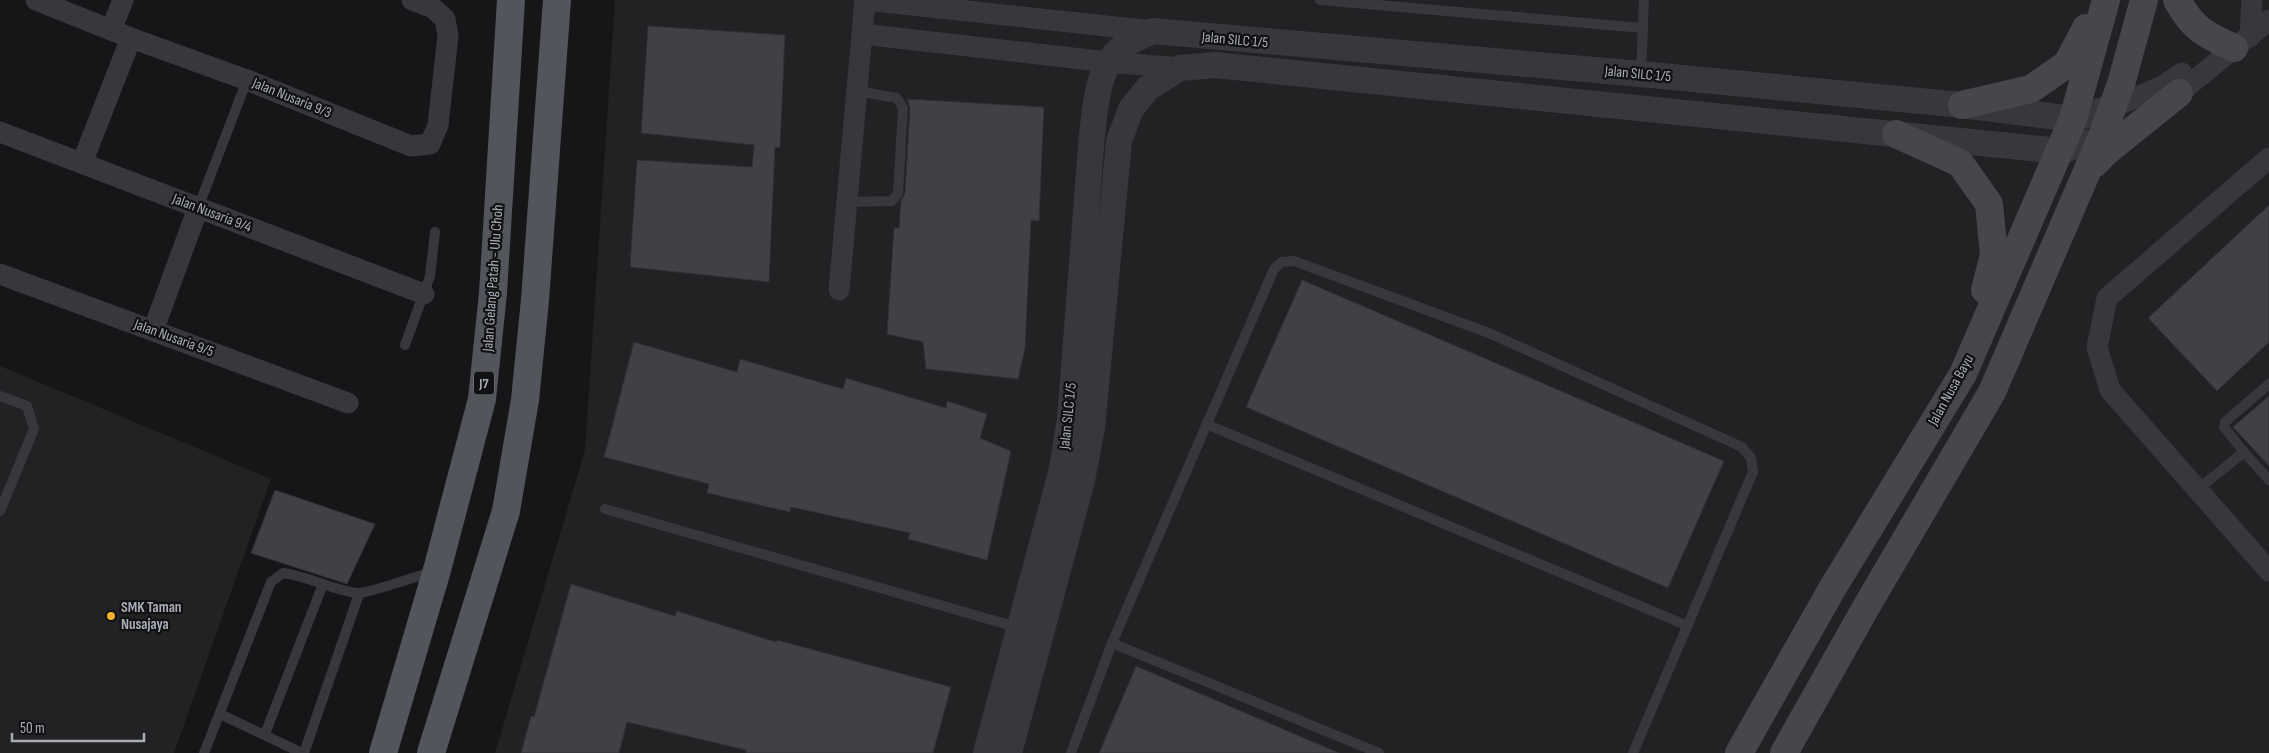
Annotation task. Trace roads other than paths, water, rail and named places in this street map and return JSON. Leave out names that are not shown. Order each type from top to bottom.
[{"type":"main road","name":"Jalan Gelang Patah - Ulu Choh","points":[[382,753],[437,570],[482,399],[493,293],[511,0]]},
{"type":"main road","points":[[431,753],[506,511],[523,409],[535,300],[557,0]]},
{"type":"main road","points":[[1962,106],[2031,89],[2067,64],[2098,0]]},
{"type":"main road","name":"Jalan Nusa Bayu","points":[[1739,753],[1832,589],[1963,374],[2073,119],[2106,0]]},
{"type":"main road","points":[[1784,753],[1864,609],[1992,392],[2101,139],[2113,107],[2144,0]]},
{"type":"main road","points":[[2177,0],[2186,16],[2202,34],[2236,46]]},
{"type":"main road","points":[[2088,170],[2107,151],[2179,93]]},
{"type":"main road","points":[[1896,134],[1960,163],[1989,204],[1994,255],[1963,374]]},
{"type":"street","name":"Jalan Nusaria 9/3","points":[[36,0],[131,38],[247,80],[411,146],[430,144],[438,125],[448,36],[444,19],[433,8],[412,0]]},
{"type":"street","points":[[111,30],[123,0]]},
{"type":"street","points":[[839,290],[865,0],[1153,31]]},
{"type":"street","points":[[2073,119],[2113,107],[2163,86],[2198,63],[2236,46],[2252,0]]},
{"type":"street","points":[[964,46],[967,11]]},
{"type":"street","points":[[2060,151],[2101,139],[2179,93],[2269,20]]},
{"type":"street","name":"Jalan SILC 1/5","points":[[986,753],[1063,460],[1070,419],[1092,134],[1099,88],[1108,62],[1125,45],[1153,31],[1234,40],[1641,74],[2073,119]]},
{"type":"street","points":[[862,34],[1108,62],[1180,68]]},
{"type":"street","points":[[82,163],[131,38]]},
{"type":"street","name":"Jalan SILC 1/5","points":[[1008,753],[1082,480],[1092,428],[1119,141],[1131,109],[1148,88],[1180,68],[1215,65],[2060,151]]},
{"type":"street","name":"Jalan Nusaria 9/4","points":[[0,132],[424,294]]},
{"type":"street","points":[[2269,158],[2107,298],[2097,347],[2110,390],[2269,571]]},
{"type":"street","points":[[153,331],[198,208]]},
{"type":"street","name":"Jalan Nusaria 9/5","points":[[0,274],[348,403]]},
{"type":"lane","points":[[1320,0],[1643,28]]},
{"type":"lane","points":[[1641,74],[1644,0]]},
{"type":"lane","points":[[198,208],[247,80]]},
{"type":"lane","points":[[847,202],[892,201],[898,193],[903,108],[897,98],[857,91]]},
{"type":"lane","points":[[405,345],[430,276],[435,232]]},
{"type":"lane","points":[[1071,753],[1112,644],[1274,269],[1282,262],[1294,261],[1489,333],[1742,447],[1752,458],[1753,472],[1634,753]]},
{"type":"lane","points":[[2269,384],[2225,422],[2224,427],[2269,480]]},
{"type":"lane","points":[[0,396],[27,406],[34,429],[0,511]]},
{"type":"lane","points":[[1206,424],[1688,626]]},
{"type":"lane","points":[[2197,490],[2244,452]]},
{"type":"lane","points":[[605,509],[1020,628]]},
{"type":"lane","points":[[204,753],[271,582],[283,573],[301,575],[323,584],[359,594],[437,570]]},
{"type":"lane","points":[[265,734],[323,584]]},
{"type":"lane","points":[[220,714],[303,753],[359,594]]},
{"type":"lane","points":[[1112,644],[1380,753]]},
{"type":"place","name":"SMK Taman Nusajaya","points":[[111,616]]}]
